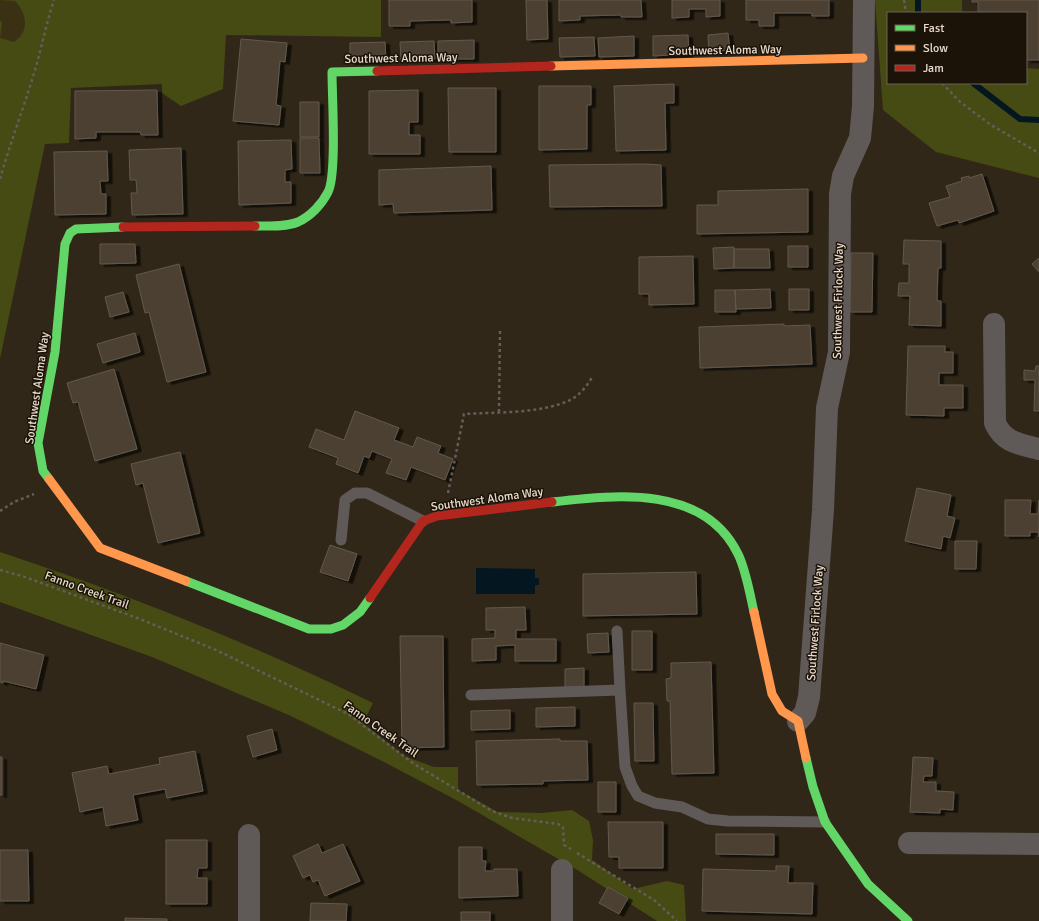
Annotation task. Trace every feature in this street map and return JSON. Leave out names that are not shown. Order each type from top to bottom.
[{"type":"street","name":"Southwest Firlock Way","points":[[798,721],[805,713],[809,697],[823,510],[827,408],[839,352],[840,194],[843,176],[860,138],[863,106],[864,0]]},
{"type":"street","name":"Southwest Aloma Way","points":[[798,721],[782,711],[772,694],[751,600],[738,554],[723,531],[698,511],[667,500],[607,496],[443,515],[423,521],[360,612],[351,621],[340,627],[326,630],[309,629],[100,548],[43,471],[38,443],[54,352],[65,244],[68,234],[77,228],[96,227],[277,226],[298,222],[316,210],[329,191],[332,167],[332,72],[863,58]]},
{"type":"street","points":[[994,324],[995,424],[1000,434],[1013,442],[1039,448]]},
{"type":"street","points":[[798,721],[813,787],[825,822],[868,884],[908,921]]},
{"type":"street","points":[[249,835],[249,921]]},
{"type":"street","points":[[909,843],[1039,844]]},
{"type":"street","points":[[562,870],[562,921]]},
{"type":"lane","points":[[341,540],[346,500],[355,493],[367,493],[423,521]]},
{"type":"lane","points":[[617,631],[626,767],[632,786],[638,796],[655,803],[682,807],[708,819],[728,821],[825,822]]},
{"type":"lane","points":[[471,695],[620,690]]},
{"type":"path","points":[[0,179],[9,146],[32,82],[45,28],[54,0]]},
{"type":"path","points":[[904,0],[906,12]]},
{"type":"path","points":[[943,84],[959,101],[991,125],[1039,153]]},
{"type":"path","points":[[498,412],[500,330]]},
{"type":"path","points":[[443,515],[464,414],[548,408],[573,399],[588,385],[593,376]]},
{"type":"path","points":[[0,511],[14,502],[33,494],[58,492]]},
{"type":"path","name":"Fanno Creek Trail","points":[[0,570],[22,576],[140,619],[209,647],[348,714],[414,764],[492,811],[512,818],[558,824],[563,827],[564,845],[654,900],[677,921]]},
{"type":"green space","points":[[0,0],[381,0],[381,37],[226,35],[223,89],[181,106],[162,93],[162,84],[71,88],[69,143],[45,144],[0,359]]},
{"type":"green space","points":[[875,0],[962,0],[962,12],[887,12],[887,84],[1027,84],[1027,68],[1039,69],[1039,178],[936,152],[883,110]]},
{"type":"green space","points":[[0,552],[95,585],[236,640],[373,703],[363,723],[404,756],[434,767],[458,767],[458,790],[498,812],[542,813],[572,810],[589,821],[593,840],[592,860],[633,889],[667,881],[684,885],[686,921],[657,921],[579,871],[458,801],[291,716],[152,657],[0,602]]},
{"type":"sand","points":[[0,0],[15,1],[24,17],[25,28],[23,33],[14,42],[0,38],[2,23],[0,20]]},
{"type":"water","points":[[476,568],[535,569],[535,578],[539,578],[539,585],[535,585],[535,594],[476,594]]},
{"type":"building","points":[[389,0],[472,0],[472,22],[451,23],[451,20],[410,21],[410,26],[389,26]]},
{"type":"building","points":[[526,0],[547,0],[548,39],[527,40]]},
{"type":"building","points":[[559,0],[641,0],[642,17],[621,17],[621,15],[580,16],[580,20],[559,21]]},
{"type":"building","points":[[672,0],[720,0],[720,16],[706,17],[706,9],[689,9],[689,17],[672,18]]},
{"type":"building","points":[[746,0],[829,0],[829,16],[812,16],[812,13],[774,13],[774,26],[759,26],[759,20],[746,20]]},
{"type":"building","points":[[972,0],[1039,0],[1039,60],[1027,60],[1027,12],[978,12],[978,2],[972,2]]},
{"type":"building","points":[[728,33],[730,50],[709,52],[708,35]]},
{"type":"building","points":[[688,35],[689,54],[653,56],[653,36]]},
{"type":"building","points":[[634,36],[634,56],[599,57],[598,38]]},
{"type":"building","points":[[594,37],[595,56],[560,57],[559,38]]},
{"type":"building","points":[[241,39],[287,43],[285,62],[280,61],[276,105],[281,106],[279,125],[233,121]]},
{"type":"building","points":[[474,40],[474,59],[438,59],[438,41]]},
{"type":"building","points":[[434,41],[435,59],[401,60],[400,42]]},
{"type":"building","points":[[385,42],[386,61],[350,62],[350,43]]},
{"type":"building","points":[[674,84],[674,103],[665,103],[666,150],[616,151],[614,86]]},
{"type":"building","points":[[539,86],[591,86],[591,105],[587,105],[587,149],[539,150]]},
{"type":"building","points":[[448,88],[496,88],[496,152],[449,152]]},
{"type":"building","points":[[157,90],[158,135],[141,135],[140,132],[96,132],[96,138],[75,139],[75,91]]},
{"type":"building","points":[[418,90],[418,122],[409,122],[409,135],[420,135],[420,154],[369,154],[369,91]]},
{"type":"building","points":[[300,102],[319,102],[319,137],[300,137]]},
{"type":"building","points":[[300,138],[319,138],[320,173],[300,173]]},
{"type":"building","points":[[291,140],[292,169],[285,170],[285,182],[291,182],[291,203],[239,205],[238,141]]},
{"type":"building","points":[[181,148],[183,214],[132,215],[131,193],[137,193],[136,180],[130,180],[129,150]]},
{"type":"building","points":[[107,151],[108,181],[100,181],[101,194],[106,194],[106,214],[55,215],[54,152]]},
{"type":"building","points":[[549,165],[661,165],[662,206],[550,207]]},
{"type":"building","points":[[491,166],[492,210],[394,213],[393,204],[379,205],[379,170]]},
{"type":"building","points":[[982,174],[994,211],[959,223],[958,220],[937,226],[929,203],[950,197],[946,186],[962,181],[961,178],[969,176],[969,178]]},
{"type":"building","points":[[808,189],[808,232],[697,234],[697,205],[718,205],[718,191]]},
{"type":"building","points":[[904,240],[941,241],[941,268],[938,268],[937,301],[941,301],[941,326],[909,325],[910,296],[898,296],[899,283],[909,283],[909,264],[903,264]]},
{"type":"building","points":[[100,244],[135,244],[136,263],[100,264]]},
{"type":"building","points":[[788,246],[808,246],[808,267],[788,267]]},
{"type":"building","points":[[734,247],[734,268],[714,269],[713,248]]},
{"type":"building","points":[[734,249],[769,249],[770,268],[734,268]]},
{"type":"building","points":[[851,253],[873,253],[872,312],[850,312]]},
{"type":"building","points":[[693,256],[694,304],[649,305],[649,294],[639,294],[639,257]]},
{"type":"building","points":[[1039,258],[1039,272],[1032,264]]},
{"type":"building","points":[[179,264],[206,372],[167,382],[149,312],[145,313],[136,275]]},
{"type":"building","points":[[770,289],[771,308],[736,309],[735,290]]},
{"type":"building","points":[[789,289],[809,289],[809,310],[789,310]]},
{"type":"building","points":[[715,290],[735,290],[736,312],[715,312]]},
{"type":"building","points":[[123,292],[129,312],[110,317],[105,297]]},
{"type":"building","points":[[784,324],[784,326],[810,325],[812,364],[700,368],[699,327]]},
{"type":"building","points":[[135,333],[140,352],[103,363],[97,344]]},
{"type":"building","points":[[908,346],[945,346],[945,352],[953,352],[953,373],[939,373],[939,385],[963,385],[963,408],[944,408],[944,416],[906,415]]},
{"type":"building","points":[[1036,366],[1039,366],[1039,411],[1034,411],[1035,380],[1024,380],[1024,370],[1035,371]]},
{"type":"building","points":[[114,369],[137,449],[95,461],[78,402],[73,403],[67,383]]},
{"type":"building","points":[[355,411],[399,428],[394,440],[413,447],[417,437],[441,446],[438,453],[453,459],[445,480],[411,467],[406,480],[386,473],[392,459],[372,451],[369,458],[364,456],[358,473],[336,464],[338,458],[309,447],[316,429],[344,440]]},
{"type":"building","points":[[180,452],[200,533],[158,543],[143,483],[136,485],[131,464]]},
{"type":"building","points":[[917,488],[951,495],[947,516],[955,518],[950,538],[943,536],[941,549],[905,541]]},
{"type":"building","points":[[1005,500],[1031,500],[1030,514],[1038,514],[1039,500],[1039,537],[1038,532],[1030,532],[1030,536],[1005,536]]},
{"type":"building","points":[[955,541],[977,541],[976,569],[955,569]]},
{"type":"building","points":[[330,545],[357,554],[348,581],[320,572]]},
{"type":"building","points":[[696,572],[697,614],[583,616],[583,574]]},
{"type":"building","points":[[525,607],[526,630],[516,630],[516,639],[556,639],[556,661],[515,661],[515,645],[496,646],[496,660],[472,661],[472,639],[495,638],[495,630],[486,630],[486,608]]},
{"type":"building","points":[[632,631],[652,631],[652,670],[632,670]]},
{"type":"building","points":[[608,633],[609,652],[588,653],[587,634]]},
{"type":"building","points":[[400,636],[443,636],[444,747],[402,748]]},
{"type":"building","points":[[0,643],[44,655],[36,689],[3,681],[3,683],[0,682]]},
{"type":"building","points":[[711,662],[714,773],[672,774],[670,701],[667,701],[666,679],[671,678],[671,663]]},
{"type":"building","points":[[584,668],[584,687],[565,687],[565,669]]},
{"type":"building","points":[[634,703],[653,703],[654,761],[635,761]]},
{"type":"building","points":[[575,707],[575,726],[536,727],[536,708]]},
{"type":"building","points":[[510,710],[510,729],[471,730],[471,711]]},
{"type":"building","points":[[272,729],[277,750],[253,757],[247,736]]},
{"type":"building","points":[[560,739],[560,741],[587,741],[588,780],[543,781],[543,784],[477,785],[476,741]]},
{"type":"building","points":[[195,751],[203,791],[167,798],[165,789],[133,795],[138,820],[106,826],[103,807],[80,812],[72,773],[107,766],[109,774],[160,764],[159,758]]},
{"type":"building","points":[[0,757],[2,757],[2,795],[0,795]]},
{"type":"building","points":[[913,757],[933,758],[932,776],[924,776],[923,782],[936,782],[936,791],[954,792],[953,810],[940,809],[940,813],[910,812]]},
{"type":"building","points":[[598,782],[616,782],[616,812],[598,812]]},
{"type":"building","points":[[608,822],[663,822],[663,868],[619,868],[619,857],[609,857]]},
{"type":"building","points":[[716,834],[774,834],[774,855],[716,854]]},
{"type":"building","points":[[166,840],[207,840],[207,868],[198,868],[197,878],[207,878],[207,904],[166,904]]},
{"type":"building","points":[[318,844],[322,853],[343,844],[360,881],[325,896],[318,880],[313,882],[310,875],[303,878],[293,856]]},
{"type":"building","points":[[459,847],[482,847],[482,861],[486,861],[485,871],[494,871],[494,869],[517,869],[518,896],[459,898]]},
{"type":"building","points":[[0,850],[28,850],[29,901],[0,901]]},
{"type":"building","points":[[776,866],[789,866],[788,883],[813,883],[812,914],[702,911],[703,869],[776,871]]},
{"type":"building","points":[[608,887],[628,898],[619,914],[599,903]]},
{"type":"building","points":[[311,903],[347,904],[346,921],[310,921]]},
{"type":"building","points":[[461,912],[490,912],[490,921],[461,921]]},
{"type":"building","points":[[125,918],[167,919],[167,921],[125,921]]},
{"type":"waterway","points":[[918,0],[918,12]]},
{"type":"waterway","points":[[974,84],[1020,119],[1039,120]]},
{"type":"traffic: fast","points":[[255,226],[293,224],[312,213],[323,201],[331,183],[332,169],[332,72],[377,71]]},
{"type":"traffic: fast","points":[[49,479],[43,471],[38,443],[55,352],[65,244],[70,233],[76,229],[123,227]]},
{"type":"traffic: fast","points":[[552,502],[603,497],[656,499],[681,505],[703,515],[723,531],[738,554],[746,575],[754,612]]},
{"type":"traffic: fast","points":[[186,581],[309,629],[331,629],[343,625],[360,612],[370,598]]},
{"type":"traffic: fast","points":[[806,758],[813,787],[825,822],[868,884],[908,921]]},
{"type":"traffic: slow","points":[[551,66],[863,58]]},
{"type":"traffic: slow","points":[[49,479],[100,548],[186,581]]},
{"type":"traffic: slow","points":[[754,612],[772,694],[782,711],[798,721],[806,758]]},
{"type":"traffic: jam","points":[[377,71],[551,66]]},
{"type":"traffic: jam","points":[[123,227],[255,226]]},
{"type":"traffic: jam","points":[[370,598],[423,521],[437,516],[552,502]]}]
